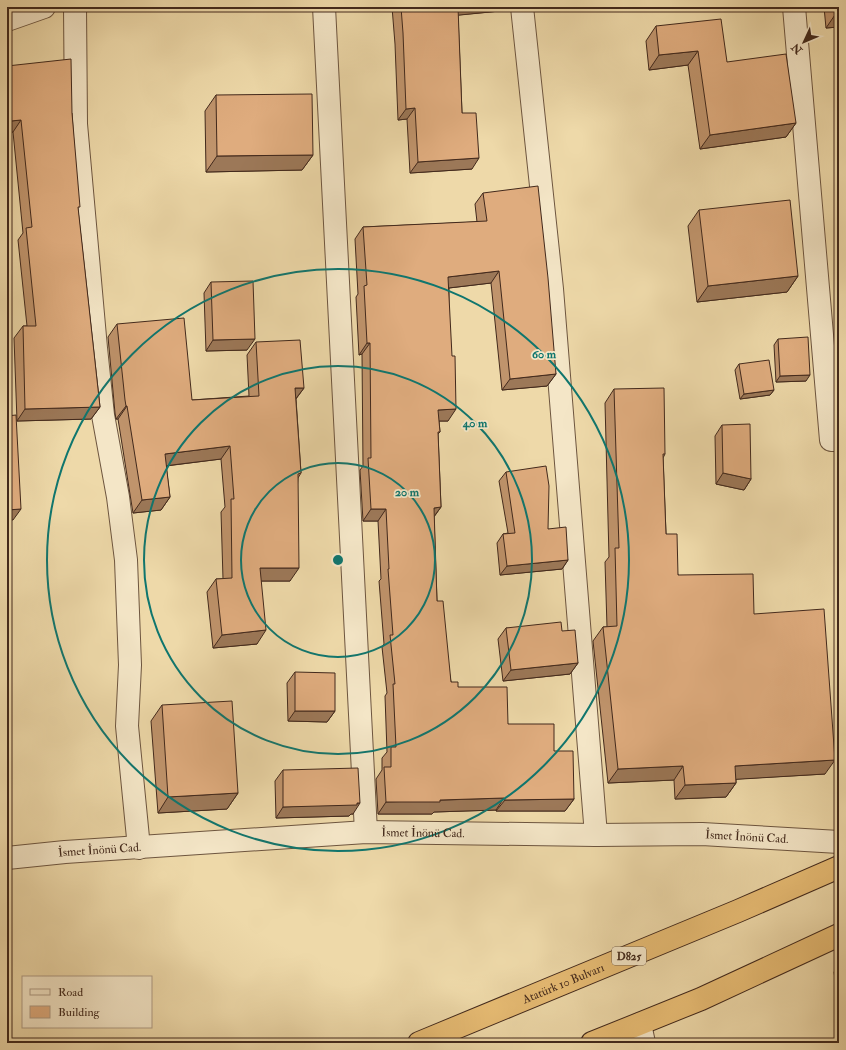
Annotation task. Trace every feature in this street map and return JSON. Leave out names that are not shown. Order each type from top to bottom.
[{"type":"highway","name":"Atatürk 10 Bulvarı","points":[[419,1043],[738,911],[839,867]]},
{"type":"highway","points":[[592,1043],[642,1033],[701,998],[839,935]]},
{"type":"street","points":[[7,20],[44,7]]},
{"type":"street","points":[[75,7],[76,124],[96,348],[103,415],[118,496],[126,560],[130,665],[127,726],[139,848]]},
{"type":"street","points":[[324,7],[366,832]]},
{"type":"street","points":[[522,7],[552,289],[596,835]]},
{"type":"street","points":[[794,7],[832,440],[839,440]]},
{"type":"street","name":"İsmet İnönü Cad.","points":[[7,858],[65,852],[366,832],[596,835],[702,834],[839,842]]},
{"type":"building","points":[[401,7],[458,7],[462,113],[476,113],[479,158],[418,162],[415,108],[406,109]]},
{"type":"building","points":[[721,19],[727,62],[786,54],[796,123],[710,135],[698,51],[659,55],[656,26]]},
{"type":"building","points":[[71,59],[72,113],[80,207],[78,207],[100,407],[25,409],[23,326],[36,326],[26,228],[32,227],[21,120],[11,121],[10,107],[7,108],[7,66]]},
{"type":"building","points":[[312,94],[313,155],[217,156],[216,95]]},
{"type":"building","points":[[538,186],[556,374],[510,379],[499,271],[448,277],[452,356],[455,356],[456,409],[438,410],[440,432],[438,432],[441,507],[434,508],[437,601],[443,601],[451,682],[458,682],[458,687],[507,687],[508,724],[554,724],[554,751],[573,751],[574,799],[505,800],[504,798],[440,800],[440,802],[386,802],[384,767],[391,767],[391,747],[396,747],[393,684],[395,684],[390,635],[393,635],[388,569],[386,509],[371,509],[368,458],[371,458],[370,343],[367,343],[364,286],[367,285],[363,227],[487,221],[483,193]]},
{"type":"building","points":[[790,200],[798,276],[708,286],[699,210]]},
{"type":"building","points":[[253,281],[255,339],[213,340],[211,282]]},
{"type":"building","points":[[184,318],[192,400],[259,396],[256,342],[300,340],[304,388],[295,388],[301,473],[298,474],[299,568],[260,568],[266,630],[222,635],[216,579],[232,578],[231,499],[234,499],[230,446],[165,454],[170,497],[142,500],[125,400],[117,324]]},
{"type":"building","points":[[808,337],[810,375],[780,376],[778,339]]},
{"type":"building","points":[[769,360],[774,390],[744,394],[739,364]]},
{"type":"building","points":[[664,388],[665,454],[663,454],[666,534],[677,534],[678,575],[753,574],[754,614],[824,609],[835,760],[735,766],[736,783],[685,785],[683,766],[618,769],[603,627],[617,626],[615,548],[619,548],[614,389]]},
{"type":"building","points":[[16,415],[21,509],[7,510],[7,416]]},
{"type":"building","points":[[750,424],[751,479],[723,473],[722,425]]},
{"type":"building","points":[[546,466],[549,486],[548,529],[566,527],[568,560],[507,566],[503,534],[515,533],[506,472]]},
{"type":"building","points":[[561,622],[562,631],[575,630],[578,663],[511,670],[506,628]]},
{"type":"building","points":[[295,672],[335,673],[335,711],[295,711]]},
{"type":"building","points":[[232,701],[238,793],[168,797],[162,705]]},
{"type":"building","points":[[358,768],[360,803],[357,803],[357,805],[283,807],[283,770]]}]
